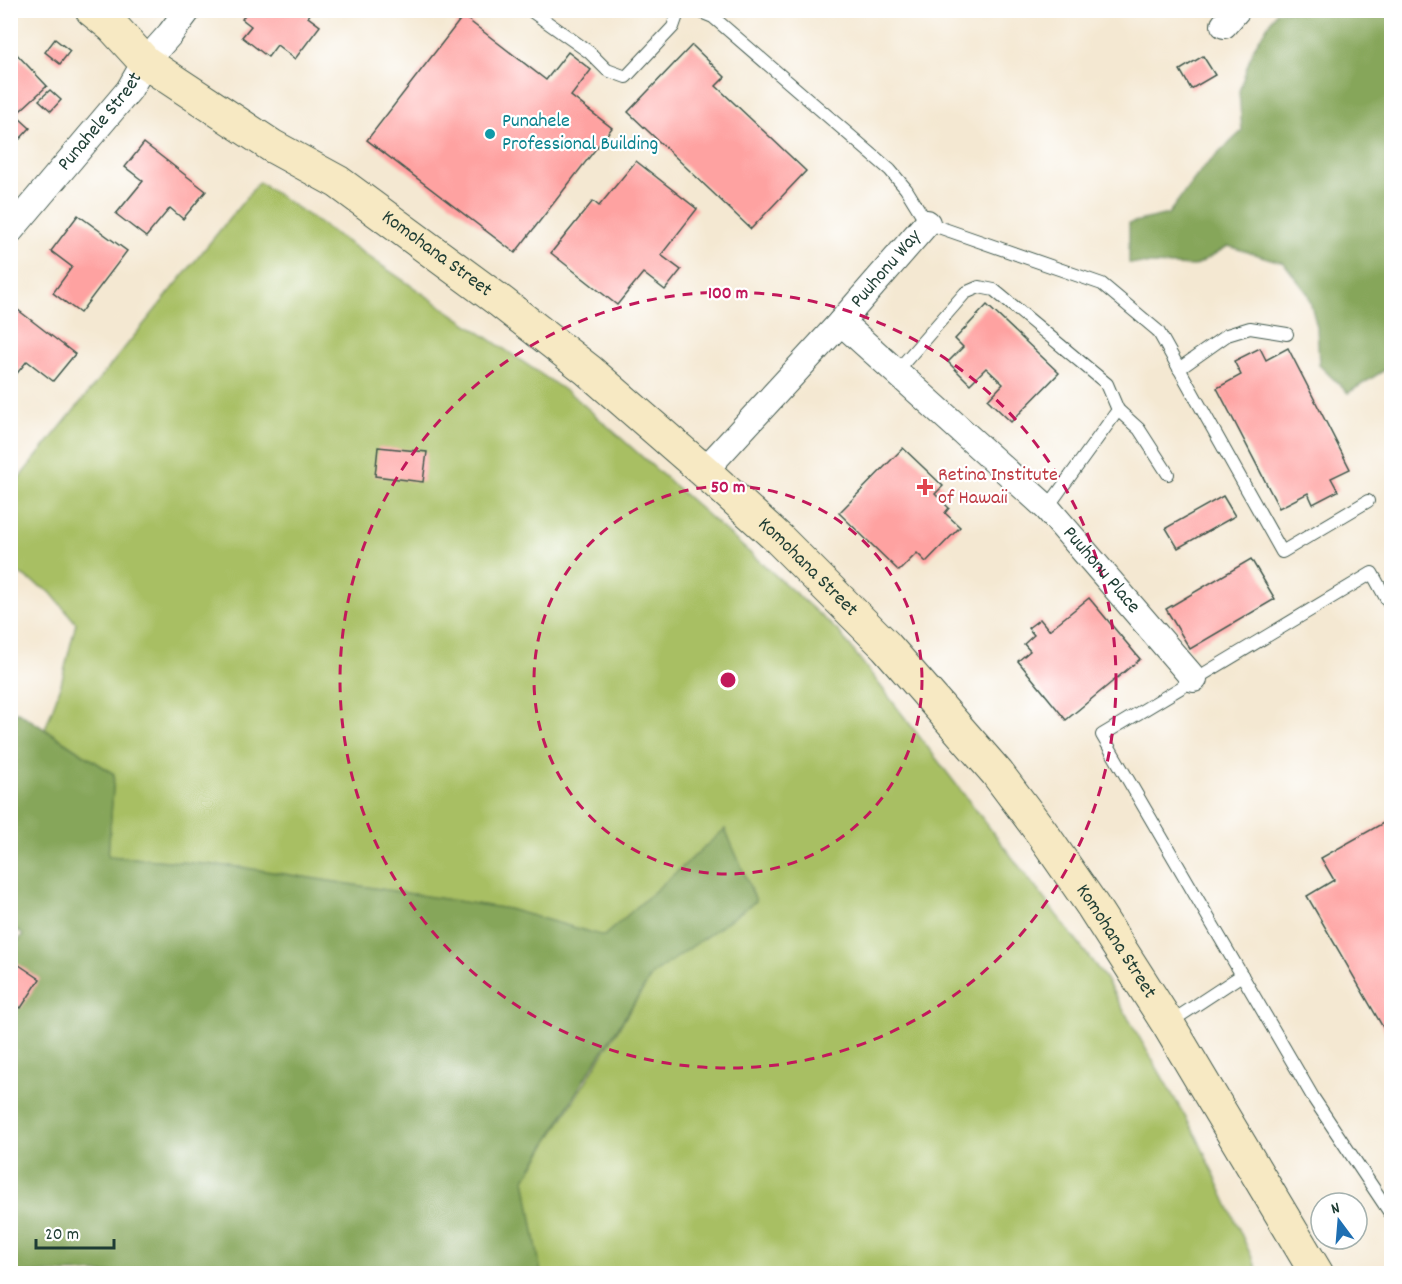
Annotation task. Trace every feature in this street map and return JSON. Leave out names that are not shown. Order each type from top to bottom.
[{"type":"main road","name":"Komohana Street","points":[[92,10],[113,27],[145,62],[272,146],[339,182],[501,302],[600,381],[704,471],[886,646],[997,773],[1099,914],[1168,1024],[1317,1274]]},
{"type":"street","name":"Punahele Street","points":[[10,231],[129,90],[145,62],[188,10]]},
{"type":"street","name":"Puuhonu Way","points":[[704,471],[841,322],[927,224]]},
{"type":"street","name":"Puuhonu Place","points":[[841,322],[1047,508],[1194,680]]},
{"type":"lane","points":[[530,10],[589,52],[607,70],[626,77],[674,27],[680,10]]},
{"type":"lane","name":"Puuhonu Way","points":[[696,10],[713,17],[890,170],[906,189],[927,224]]},
{"type":"lane","points":[[927,224],[1102,284],[1158,331],[1282,552],[1368,501]]},
{"type":"lane","points":[[896,372],[965,293],[979,287],[994,290],[1107,384],[1118,410],[1139,429],[1168,474]]},
{"type":"lane","points":[[1179,369],[1227,334],[1250,328],[1287,334]]},
{"type":"lane","points":[[1047,508],[1118,410]]},
{"type":"lane","points":[[1392,609],[1372,573],[1102,735],[1314,1099],[1392,1216]]},
{"type":"lane","points":[[1168,1024],[1242,975]]},
{"type":"green space","points":[[1277,11],[1391,11],[1391,366],[1348,393],[1319,365],[1317,327],[1308,294],[1284,263],[1228,246],[1195,266],[1129,263],[1129,223],[1168,214],[1202,169],[1242,131],[1239,91],[1253,49]]},
{"type":"green space","points":[[259,182],[576,398],[839,632],[1105,978],[1197,1137],[1259,1273],[541,1273],[525,1179],[652,975],[756,901],[725,830],[604,936],[508,909],[240,867],[108,856],[114,774],[45,729],[60,688],[76,623],[50,592],[11,569],[11,488]]},
{"type":"green space","points":[[10,712],[18,712],[114,774],[108,856],[239,867],[508,909],[604,936],[725,829],[756,901],[652,975],[585,1078],[525,1179],[541,1273],[11,1273],[10,950],[23,935],[11,925]]},
{"type":"building","points":[[248,10],[313,10],[308,17],[320,26],[295,59],[277,45],[268,57],[242,37],[251,26],[242,19]]},
{"type":"building","name":"Punahele Professional Building","points":[[463,16],[546,80],[568,52],[591,70],[571,96],[612,128],[515,253],[367,140]]},
{"type":"building","points":[[55,39],[70,51],[60,64],[45,52]]},
{"type":"building","points":[[692,45],[725,77],[716,86],[806,171],[751,229],[628,112]]},
{"type":"building","points":[[10,47],[47,86],[10,120]]},
{"type":"building","points":[[1203,56],[1215,75],[1191,89],[1180,70]]},
{"type":"building","points":[[50,90],[61,100],[51,111],[39,100]]},
{"type":"building","points":[[19,118],[30,128],[20,139],[10,130],[10,126]]},
{"type":"building","points":[[144,143],[206,191],[183,219],[170,208],[146,237],[116,214],[143,181],[125,167]]},
{"type":"building","points":[[636,161],[697,209],[661,255],[681,270],[665,290],[643,273],[617,305],[551,253],[593,201],[599,206]]},
{"type":"building","points":[[78,215],[127,251],[80,313],[53,293],[72,267],[51,251]]},
{"type":"building","points":[[987,305],[1059,373],[1011,422],[988,400],[1003,384],[986,368],[970,384],[948,362],[963,347],[955,339]]},
{"type":"building","points":[[18,310],[75,354],[53,381],[27,361],[10,382],[10,320]]},
{"type":"building","points":[[1260,348],[1266,360],[1288,348],[1350,469],[1331,478],[1338,491],[1313,504],[1308,493],[1279,508],[1217,388],[1241,375],[1234,361]]},
{"type":"building","points":[[378,447],[427,452],[423,482],[375,476]]},
{"type":"building","points":[[903,448],[943,486],[935,494],[949,508],[945,513],[960,527],[926,562],[917,553],[899,571],[839,513]]},
{"type":"building","points":[[1223,496],[1235,516],[1178,548],[1166,528]]},
{"type":"building","points":[[1251,559],[1275,599],[1190,649],[1166,609]]},
{"type":"building","points":[[1089,598],[1140,659],[1066,720],[1018,661],[1030,651],[1024,644],[1034,635],[1028,628],[1040,619],[1049,630]]},
{"type":"building","points":[[1392,818],[1392,1043],[1307,896],[1334,880],[1321,858]]},
{"type":"building","points":[[10,959],[40,979],[21,1008],[10,1002]]},
{"type":"place","name":"Punahele Professional Building","points":[[490,134]]},
{"type":"place","name":"Retina Institute of Hawaii","points":[[925,487]]}]
